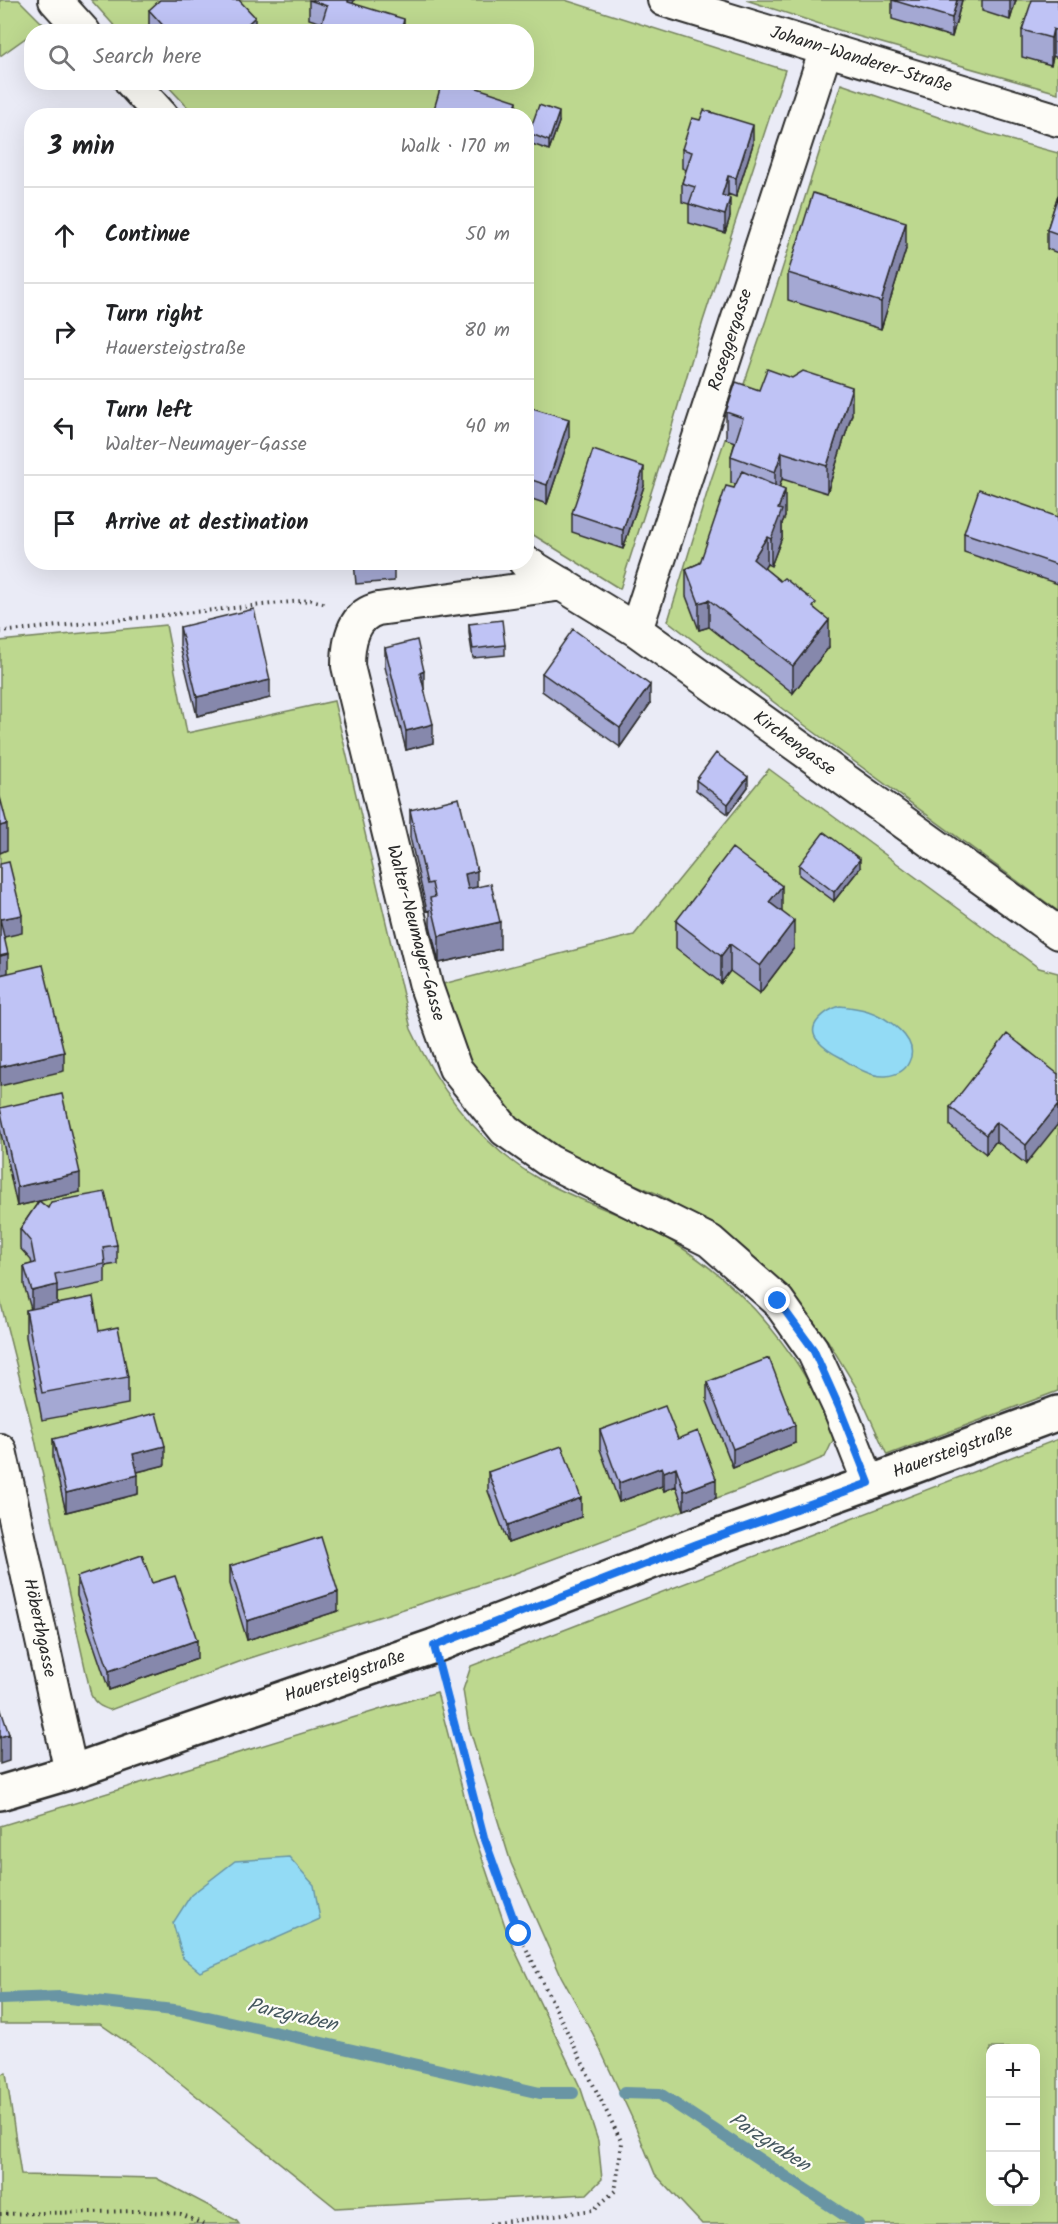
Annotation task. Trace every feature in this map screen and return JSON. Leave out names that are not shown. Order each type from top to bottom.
[{"type":"street","points":[[55,0],[77,24]]},
{"type":"street","name":"Johann-Wanderer-Straße","points":[[664,0],[1058,120]]},
{"type":"street","name":"Roseggergasse","points":[[636,630],[826,49]]},
{"type":"street","points":[[138,90],[155,108]]},
{"type":"street","name":"Kirchengasse","points":[[534,567],[636,630],[1058,933]]},
{"type":"street","points":[[366,612],[563,584]]},
{"type":"street","name":"Walter-Neumayer-Gasse","points":[[366,612],[355,626],[348,649],[348,666],[426,986],[454,1068],[505,1130],[549,1161],[710,1241],[778,1301],[813,1349],[869,1483]]},
{"type":"street","name":"Hauersteigstraße","points":[[0,1793],[71,1772],[434,1646],[697,1544],[1058,1413]]},
{"type":"street","name":"Höberthgasse","points":[[0,1450],[71,1772]]},
{"type":"path","points":[[0,632],[311,600],[366,612]]},
{"type":"path","points":[[434,1646],[484,1837],[519,1934],[622,2144],[615,2191],[593,2210],[489,2224]]},
{"type":"path","points":[[0,2214],[137,2211],[181,2214],[203,2224]]},
{"type":"green space","points":[[0,0],[19,0],[43,24],[24,24],[24,39],[0,56]]},
{"type":"green space","points":[[91,0],[565,0],[785,70],[703,321],[620,589],[534,535],[534,108],[188,108],[172,90],[534,90],[534,24],[113,24]]},
{"type":"green space","points":[[746,0],[1058,0],[1058,93],[857,36]]},
{"type":"green space","points":[[841,84],[988,134],[1058,153],[1058,911],[784,710],[668,621],[711,480],[766,320]]},
{"type":"green space","points":[[166,625],[187,733],[334,701],[411,1029],[422,1052],[463,1114],[498,1150],[539,1179],[671,1241],[736,1290],[764,1320],[796,1362],[835,1436],[825,1457],[803,1466],[510,1575],[247,1659],[110,1710],[99,1705],[91,1695],[34,1435],[0,1300],[0,641]]},
{"type":"green space","points":[[769,769],[1039,968],[1058,973],[1058,1391],[887,1455],[856,1387],[828,1341],[794,1302],[730,1238],[658,1194],[572,1158],[509,1115],[458,1048],[435,986],[634,935]]},
{"type":"green space","points":[[1058,1439],[1058,2224],[702,2224],[655,2174],[593,2034],[561,1976],[511,1863],[469,1727],[463,1690],[471,1666]]},
{"type":"green space","points":[[437,1692],[474,1834],[509,1938],[581,2089],[598,2141],[602,2179],[587,2194],[336,2208],[148,2057],[100,2024],[0,2024],[0,1826]]},
{"type":"green space","points":[[6,2073],[21,2175],[156,2178],[236,2220],[239,2224],[0,2224],[0,2074]]},
{"type":"water","points":[[840,1006],[875,1014],[900,1030],[910,1045],[911,1053],[905,1068],[890,1075],[874,1075],[856,1067],[820,1044],[814,1035],[815,1024],[829,1011]]},
{"type":"water","points":[[289,1857],[314,1885],[320,1919],[200,1972],[183,1958],[173,1923],[191,1895],[235,1861]]},
{"type":"building","points":[[160,0],[239,0],[255,17],[248,24],[162,24],[149,10]]},
{"type":"building","points":[[309,0],[348,0],[348,2],[404,19],[403,24],[321,24],[327,6]]},
{"type":"building","points":[[892,0],[957,0],[952,18]]},
{"type":"building","points":[[1032,0],[1058,0],[1058,31],[1053,29],[1051,38],[1022,30]]},
{"type":"building","points":[[440,90],[483,90],[517,101],[515,108],[434,108]]},
{"type":"building","points":[[539,105],[559,112],[549,141],[534,135],[534,119]]},
{"type":"building","points":[[704,110],[753,125],[736,178],[728,176],[722,195],[730,198],[725,215],[689,204],[695,187],[682,183],[692,152],[682,149],[692,118],[700,120]]},
{"type":"building","points":[[813,193],[906,222],[881,302],[788,273]]},
{"type":"building","points":[[1058,195],[1058,234],[1047,230]]},
{"type":"building","points":[[767,369],[792,378],[803,371],[852,387],[827,466],[782,452],[775,472],[731,456],[743,418],[726,412],[736,382],[759,390]]},
{"type":"building","points":[[534,408],[569,419],[547,485],[534,481]]},
{"type":"building","points":[[593,450],[644,467],[623,530],[572,513]]},
{"type":"building","points":[[742,471],[785,490],[778,509],[782,510],[771,539],[767,537],[753,559],[780,581],[784,578],[816,603],[813,607],[829,620],[793,666],[709,600],[699,603],[686,569],[700,563],[726,486],[734,488]]},
{"type":"building","points":[[979,489],[1058,517],[1058,565],[964,533]]},
{"type":"building","points":[[254,609],[270,680],[197,697],[180,627]]},
{"type":"building","points":[[502,620],[505,645],[473,649],[469,624]]},
{"type":"building","points":[[573,629],[650,685],[620,728],[542,673]]},
{"type":"building","points":[[417,640],[424,671],[420,673],[433,724],[406,731],[385,648]]},
{"type":"building","points":[[716,753],[748,777],[728,804],[696,780]]},
{"type":"building","points":[[0,797],[7,824],[0,826]]},
{"type":"building","points":[[459,798],[477,871],[465,874],[468,889],[491,884],[500,922],[439,936],[430,898],[435,897],[432,883],[427,884],[410,810]]},
{"type":"building","points":[[824,832],[860,859],[834,892],[799,865]]},
{"type":"building","points":[[732,848],[782,886],[769,902],[794,921],[760,966],[730,944],[721,956],[676,921]]},
{"type":"building","points":[[9,862],[22,915],[0,919],[0,864]]},
{"type":"building","points":[[0,919],[8,954],[0,956]]},
{"type":"building","points":[[43,965],[64,1052],[0,1067],[0,975]]},
{"type":"building","points":[[1007,1034],[1058,1074],[1058,1105],[1026,1145],[996,1122],[986,1135],[950,1107]]},
{"type":"building","points":[[62,1094],[80,1173],[17,1187],[0,1108]]},
{"type":"building","points":[[105,1192],[117,1245],[103,1247],[105,1264],[55,1274],[57,1285],[32,1291],[24,1266],[35,1263],[31,1242],[20,1229],[39,1201],[48,1208],[51,1202]]},
{"type":"building","points":[[93,1297],[99,1331],[118,1327],[128,1377],[42,1393],[26,1310]]},
{"type":"building","points":[[769,1358],[795,1425],[733,1449],[707,1382]]},
{"type":"building","points":[[665,1406],[678,1439],[698,1431],[716,1479],[684,1491],[676,1467],[664,1472],[662,1467],[619,1483],[600,1430]]},
{"type":"building","points":[[156,1413],[165,1446],[133,1454],[138,1475],[66,1493],[53,1439]]},
{"type":"building","points":[[562,1446],[581,1498],[508,1525],[488,1472]]},
{"type":"building","points":[[321,1537],[338,1592],[247,1621],[230,1566]]},
{"type":"building","points":[[142,1555],[152,1583],[175,1576],[197,1640],[109,1671],[77,1577]]},
{"type":"building","points":[[0,1707],[9,1734],[0,1737]]},
{"type":"waterway","name":"Parzgraben","points":[[0,1999],[60,1997],[182,2011],[540,2093],[573,2093]]},
{"type":"waterway","name":"Parzgraben","points":[[624,2093],[660,2094],[858,2224]]},
{"type":"route","points":[[519,1934],[484,1837],[434,1646],[697,1544],[869,1483],[813,1349],[778,1301]]}]
